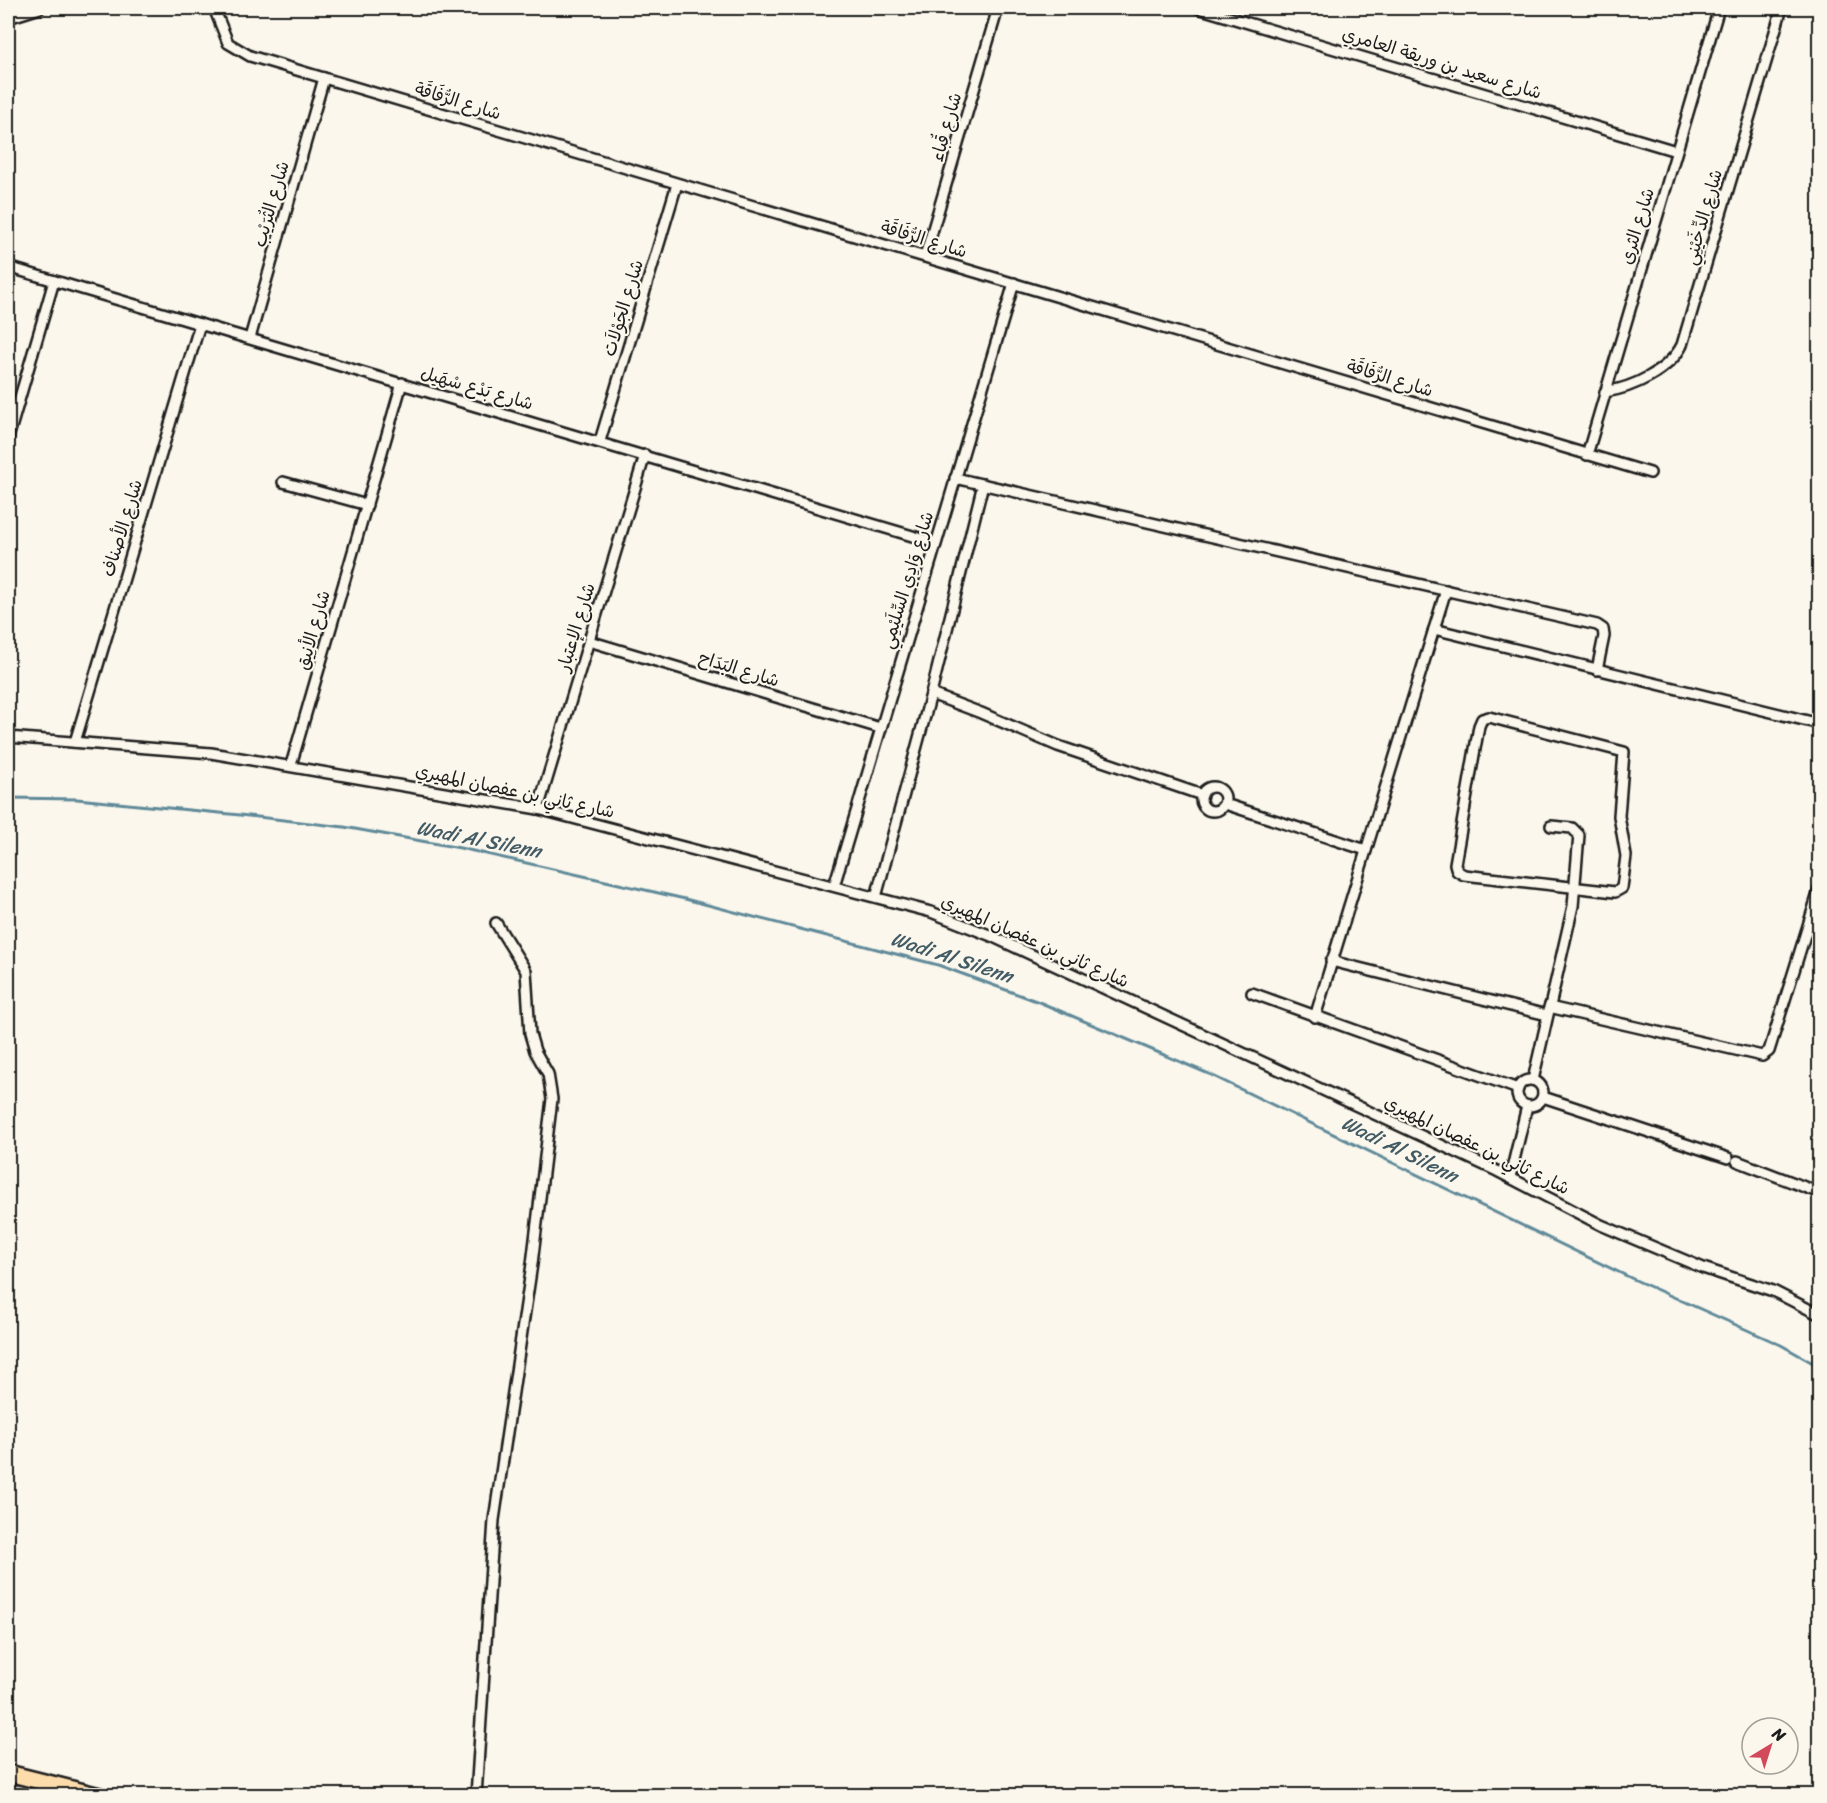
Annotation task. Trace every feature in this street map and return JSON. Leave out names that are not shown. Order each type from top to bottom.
[{"type":"main road","points":[[8,1773],[100,1796]]},
{"type":"street","points":[[8,18],[40,8]]},
{"type":"street","name":"شارع الرُّفَاقَة","points":[[214,8],[223,35],[234,49],[677,184],[1650,473]]},
{"type":"street","name":"شارع قُباء","points":[[925,256],[998,8]]},
{"type":"street","name":"شارع سعيد بن وريقة العامري","points":[[1198,8],[1676,151]]},
{"type":"street","name":"شارع الثرى","points":[[1587,455],[1719,8]]},
{"type":"street","name":"شارع الدِّخَيْنِي","points":[[1605,392],[1626,387],[1661,368],[1674,358],[1682,345],[1782,8]]},
{"type":"street","name":"شارع الثُرَيْب","points":[[250,338],[324,78]]},
{"type":"street","name":"شارع الجَوْلاَت","points":[[600,441],[677,184]]},
{"type":"street","name":"شارع بَدْع سْهَيل","points":[[8,267],[600,441],[936,543]]},
{"type":"street","points":[[8,438],[54,281]]},
{"type":"street","name":"شارع وَادِي السِّلَيْمِي","points":[[834,886],[1014,283]]},
{"type":"street","name":"شارع الأصناف","points":[[75,742],[200,324]]},
{"type":"street","name":"شارع الأنِيق","points":[[291,765],[402,383]]},
{"type":"street","name":"شارع الإعتبار","points":[[538,809],[645,455]]},
{"type":"street","points":[[955,478],[1600,626],[1604,636],[1597,670]]},
{"type":"street","points":[[283,482],[367,505]]},
{"type":"street","points":[[876,897],[931,694],[983,484]]},
{"type":"street","points":[[1315,1017],[1446,590]]},
{"type":"street","points":[[1434,629],[1820,724]]},
{"type":"street","name":"شارع البَدَاح","points":[[589,641],[880,728]]},
{"type":"street","points":[[931,694],[1068,750],[1202,795]]},
{"type":"street","points":[[1489,717],[1624,752],[1619,816],[1626,849],[1623,885],[1614,892],[1576,888],[1464,875],[1457,871],[1455,864],[1482,719],[1489,717]]},
{"type":"street","name":"شارع ثاني بن عفصان المهيري","points":[[8,737],[211,753],[538,809],[876,897],[951,919],[1510,1177],[1602,1225],[1703,1268],[1781,1294],[1820,1315]]},
{"type":"street","points":[[1215,788],[1222,792],[1225,804],[1219,810],[1207,810],[1202,804],[1202,795],[1207,789],[1215,788]]},
{"type":"street","points":[[1225,804],[1366,850]]},
{"type":"street","points":[[1533,1080],[1576,888],[1579,835],[1572,828],[1551,826]]},
{"type":"street","points":[[1331,961],[1548,1011],[1762,1056],[1769,1051],[1820,887]]},
{"type":"street","points":[[476,1796],[494,1520],[532,1264],[552,1099],[548,1074],[535,1051],[530,1034],[526,971],[496,923]]},
{"type":"street","points":[[1252,993],[1518,1089]]},
{"type":"street","points":[[1533,1080],[1541,1086],[1543,1097],[1536,1105],[1527,1106],[1519,1101],[1518,1089],[1525,1081],[1533,1080]]},
{"type":"street","points":[[1543,1097],[1733,1160],[1820,1192]]},
{"type":"street","points":[[1510,1177],[1527,1106]]},
{"type":"waterway","name":"Wadi Al Silenn","points":[[8,798],[77,799],[344,827],[460,848],[685,899],[938,965],[1039,1002],[1209,1074],[1633,1279],[1781,1345],[1820,1367]]}]
